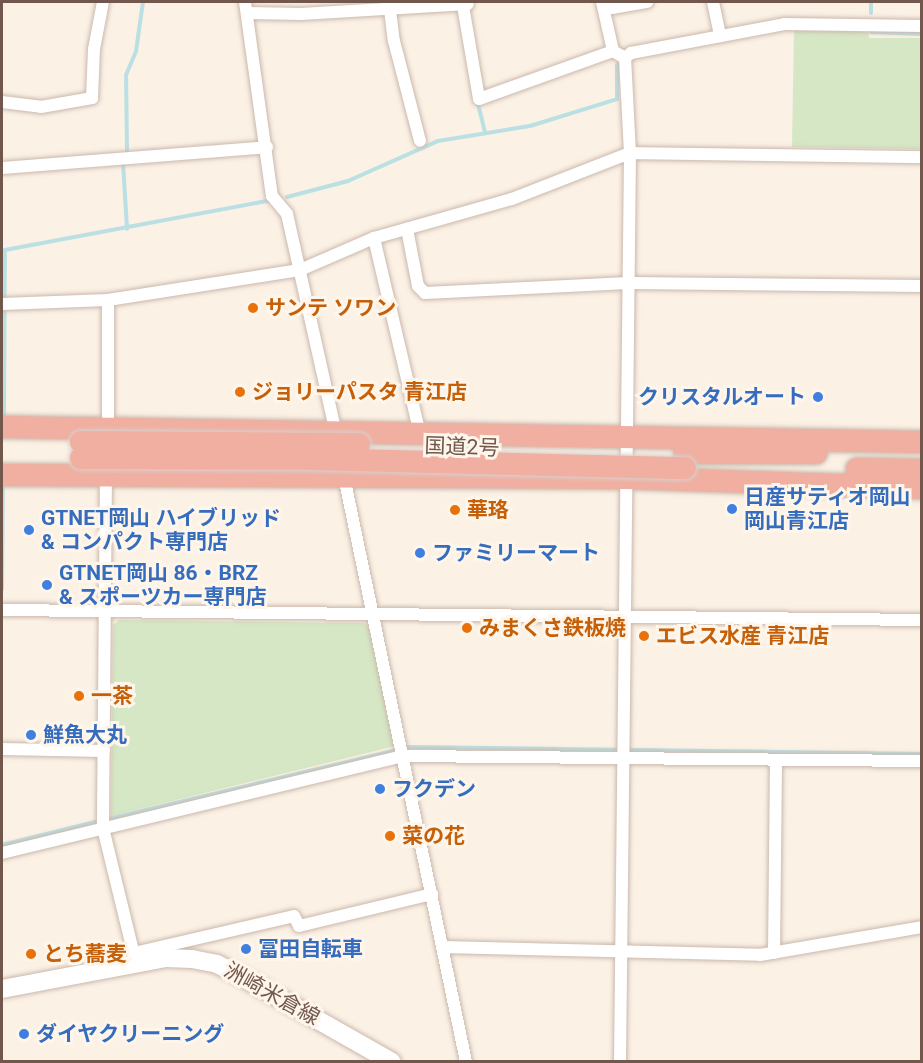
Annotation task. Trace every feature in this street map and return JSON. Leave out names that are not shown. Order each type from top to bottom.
[{"type":"highway","points":[[2,427],[921,442]]},
{"type":"highway","points":[[781,438],[921,434]]},
{"type":"highway","name":"国道2号","points":[[2,442],[81,450],[311,459],[685,460],[921,454]]},
{"type":"highway","name":"国道2号","points":[[2,460],[81,450]]},
{"type":"highway","name":"国道2号","points":[[685,460],[921,470]]},
{"type":"highway","points":[[2,475],[628,478],[921,488]]},
{"type":"highway","points":[[876,485],[921,483]]},
{"type":"main road","name":"洲崎米倉線","points":[[2,990],[135,958],[165,958],[217,964],[392,1062]]},
{"type":"street","points":[[2,102],[41,107],[92,98],[93,49],[102,24],[103,2]]},
{"type":"street","points":[[613,51],[607,5],[647,2]]},
{"type":"street","points":[[713,2],[720,36]]},
{"type":"street","points":[[466,1062],[336,432],[300,270],[287,214],[272,196],[246,7],[351,7],[390,10],[466,4],[479,99],[613,51],[625,58]]},
{"type":"street","points":[[390,10],[394,41],[420,141]]},
{"type":"street","points":[[625,58],[631,53],[784,24],[921,26]]},
{"type":"street","points":[[620,1062],[619,952],[628,478],[630,153],[625,58]]},
{"type":"street","points":[[2,168],[267,147]]},
{"type":"street","points":[[4,304],[108,300],[300,270],[374,238],[512,199],[630,153],[921,157]]},
{"type":"street","points":[[407,229],[418,286],[425,293],[628,283],[921,286]]},
{"type":"street","points":[[374,238],[420,434]]},
{"type":"street","points":[[108,300],[103,828],[135,958],[294,916],[300,926],[432,894]]},
{"type":"street","points":[[2,610],[374,616],[921,620]]},
{"type":"street","points":[[2,749],[104,751]]},
{"type":"street","points":[[2,853],[402,750],[623,752],[776,760],[921,761]]},
{"type":"street","points":[[774,953],[776,760]]},
{"type":"street","points":[[443,947],[619,952],[774,953],[921,927]]},
{"type":"green space","points":[[794,30],[868,31],[869,38],[921,38],[921,149],[792,147]]},
{"type":"green space","points":[[119,620],[364,623],[370,628],[395,746],[111,816],[113,625]]},
{"type":"waterway","points":[[127,152],[126,75],[136,51],[143,2]]},
{"type":"waterway","points":[[871,2],[871,13]]},
{"type":"waterway","points":[[871,32],[922,34]]},
{"type":"waterway","points":[[287,197],[348,181],[438,141],[530,126],[617,99],[617,65]]},
{"type":"waterway","points":[[477,100],[485,132]]},
{"type":"waterway","points":[[123,163],[127,229]]},
{"type":"waterway","points":[[4,416],[5,250],[273,200]]},
{"type":"waterway","points":[[2,589],[3,484]]},
{"type":"waterway","points":[[112,818],[409,747],[922,754]]},
{"type":"waterway","points":[[2,845],[95,822]]},
{"type":"place","name":"サンテ ソワン","points":[[253,308]]},
{"type":"place","name":"ジョリーパスタ 青江店","points":[[240,392]]},
{"type":"place","name":"クリスタルオート","points":[[818,397]]},
{"type":"place","name":"日産サティオ岡山 岡山青江店","points":[[732,509]]},
{"type":"place","name":"華珞","points":[[455,510]]},
{"type":"place","name":"GTNET岡山 ハイブリッド & コンパクト専門店","points":[[29,530]]},
{"type":"place","name":"ファミリーマート","points":[[420,553]]},
{"type":"place","name":"GTNET岡山 86・BRZ & スポーツカー専門店","points":[[47,585]]},
{"type":"place","name":"みまくさ鉄板焼","points":[[467,628]]},
{"type":"place","name":"エビス水産 青江店","points":[[644,636]]},
{"type":"place","name":"一茶","points":[[79,696]]},
{"type":"place","name":"鮮魚大丸","points":[[31,735]]},
{"type":"place","name":"フクデン","points":[[380,789]]},
{"type":"place","name":"菜の花","points":[[390,836]]},
{"type":"place","name":"冨田自転車","points":[[246,949]]},
{"type":"place","name":"とち蕎麦","points":[[31,954]]},
{"type":"place","name":"ダイヤクリーニング","points":[[24,1034]]}]
